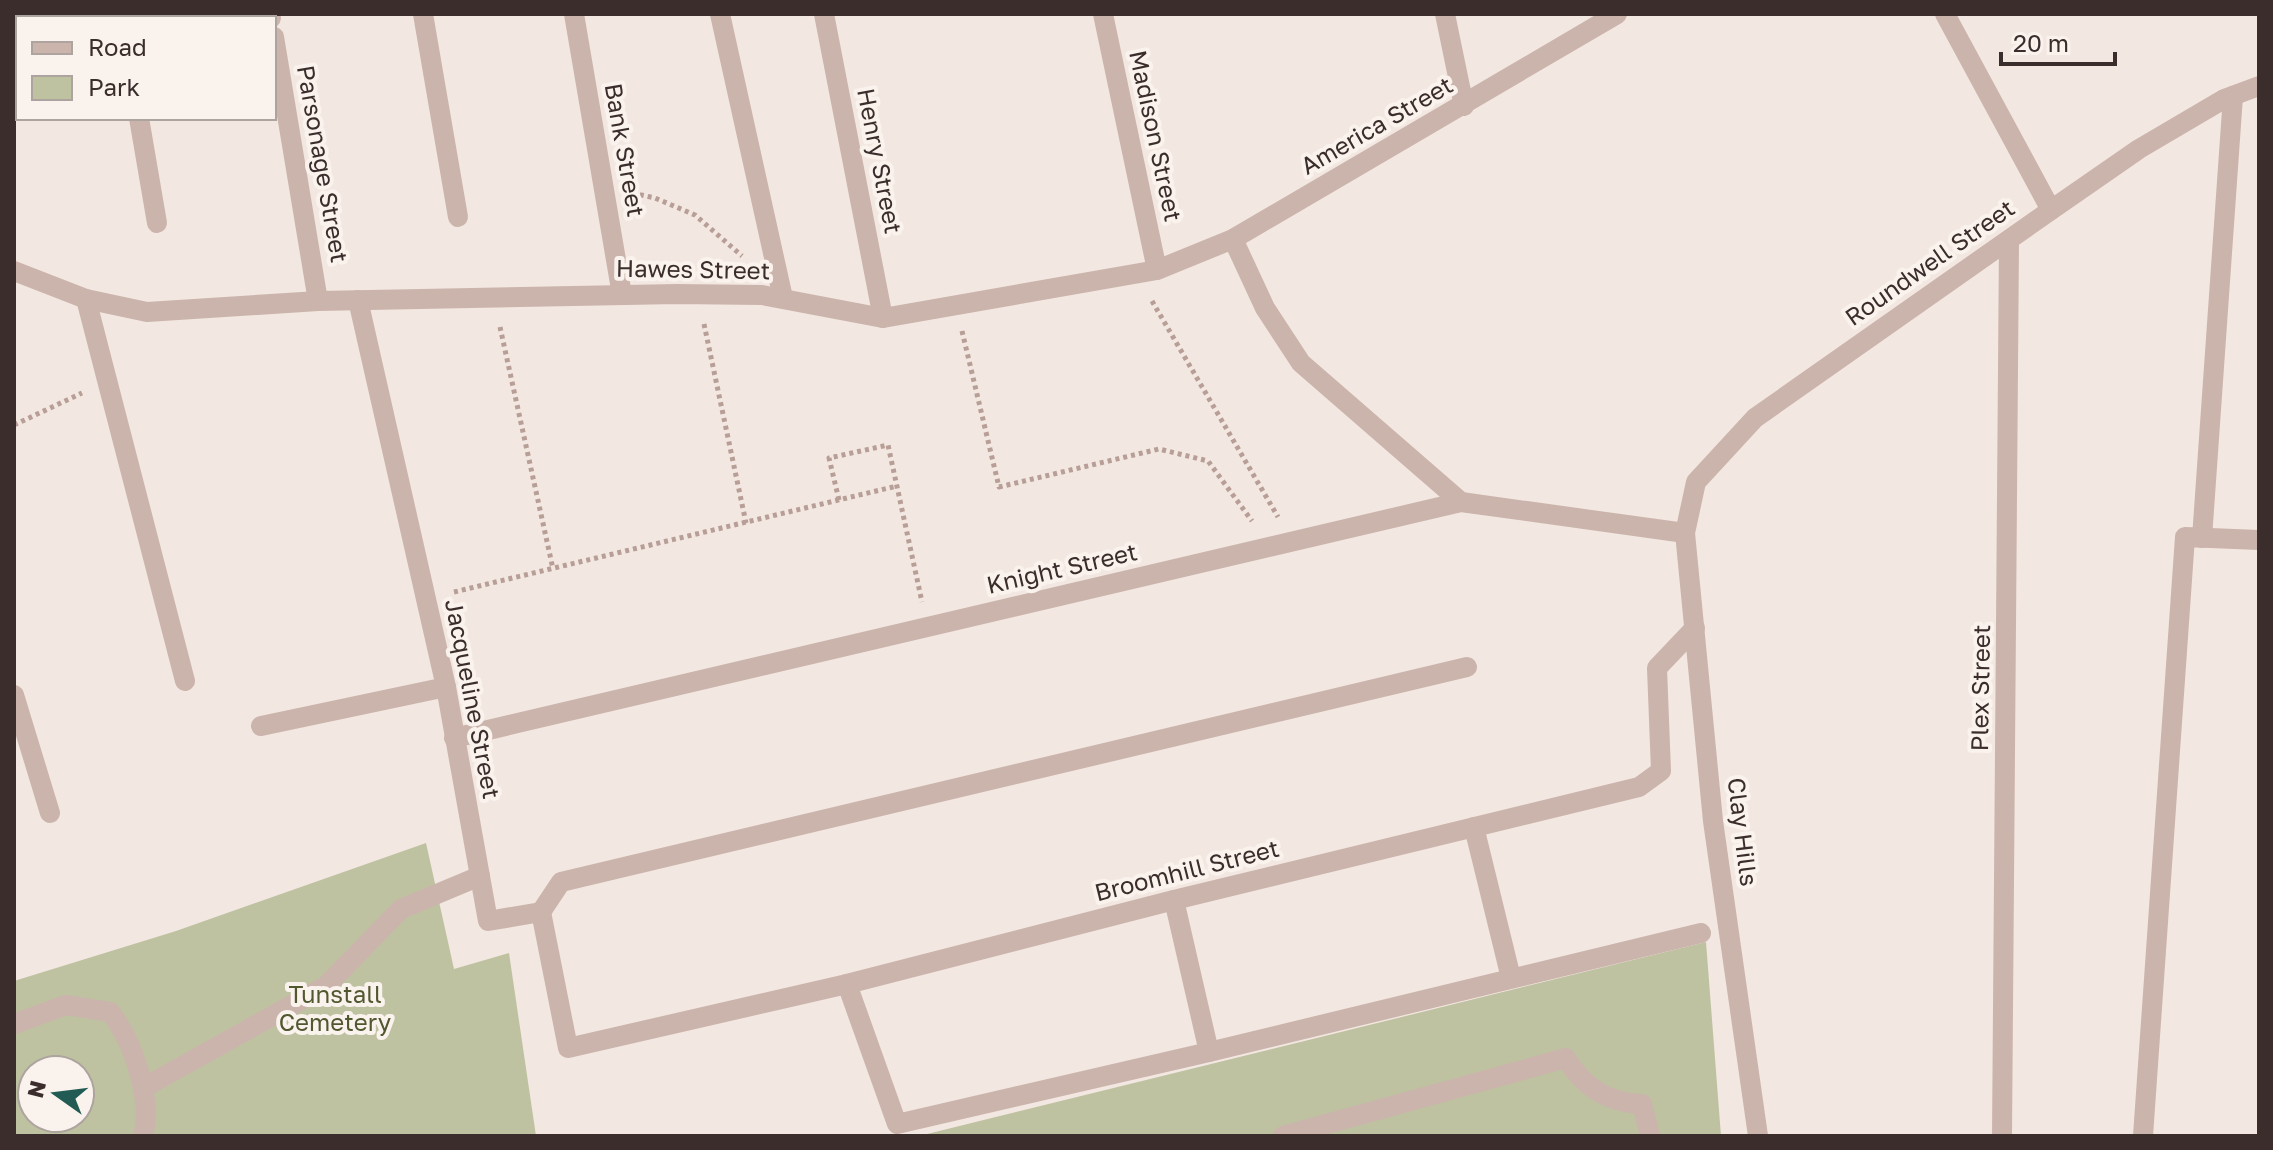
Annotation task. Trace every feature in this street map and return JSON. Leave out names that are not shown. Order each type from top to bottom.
[{"type":"street","points":[[423,14],[458,217]]},
{"type":"street","name":"Bank Street","points":[[574,14],[622,295]]},
{"type":"street","points":[[720,14],[777,297]]},
{"type":"street","name":"Henry Street","points":[[824,14],[883,318]]},
{"type":"street","name":"Madison Street","points":[[1103,14],[1146,271]]},
{"type":"street","points":[[1445,14],[1464,106]]},
{"type":"street","name":"America Street","points":[[1146,271],[1233,239],[1617,14]]},
{"type":"street","points":[[1945,14],[2051,210]]},
{"type":"street","name":"Parsonage Street","points":[[276,49],[318,301]]},
{"type":"street","name":"Roundwell Street","points":[[1685,533],[1696,482],[1755,418],[2139,149],[2233,96],[2259,86]]},
{"type":"street","points":[[2202,538],[2233,96]]},
{"type":"street","points":[[139,120],[157,223]]},
{"type":"street","points":[[1233,239],[1265,308],[1301,363],[1461,502]]},
{"type":"street","name":"Plex Street","points":[[2002,1136],[2009,241]]},
{"type":"street","name":"Hawes Street","points":[[14,271],[86,299],[147,312],[318,301],[697,294],[777,297],[883,318],[1146,271]]},
{"type":"street","points":[[86,299],[185,681]]},
{"type":"street","name":"Jacqueline Street","points":[[358,300],[446,687],[488,921],[541,912]]},
{"type":"street","name":"Knight Street","points":[[454,738],[1461,502],[1685,533]]},
{"type":"street","name":"Clay Hills","points":[[1685,533],[1713,821],[1758,1136]]},
{"type":"street","points":[[2143,1136],[2185,537],[2259,540]]},
{"type":"street","name":"Broomhill Street","points":[[541,912],[568,1048],[847,984],[1174,900],[1639,787],[1661,771],[1657,668],[1695,628]]},
{"type":"street","points":[[541,912],[561,882],[1467,667]]},
{"type":"street","points":[[261,726],[446,687]]},
{"type":"street","points":[[14,695],[23,758],[50,813]]},
{"type":"street","points":[[1474,827],[1511,978]]},
{"type":"street","points":[[143,1088],[326,986],[401,909],[480,876]]},
{"type":"street","points":[[1174,900],[1209,1052]]},
{"type":"street","points":[[847,984],[897,1124],[1701,933]]},
{"type":"street","points":[[14,1024],[66,1005],[110,1012],[124,1029],[143,1088],[147,1120],[143,1136]]},
{"type":"street","points":[[1283,1136],[1566,1058],[1577,1076],[1595,1091],[1623,1104],[1642,1104],[1650,1136]]},
{"type":"path","points":[[603,186],[655,198],[695,215],[743,256],[777,297]]},
{"type":"path","points":[[1146,271],[1293,542]]},
{"type":"path","points":[[697,294],[746,523]]},
{"type":"path","points":[[493,296],[553,569]]},
{"type":"path","points":[[956,305],[999,487],[1159,449],[1208,461],[1272,547]]},
{"type":"path","points":[[14,425],[108,381]]},
{"type":"path","points":[[839,500],[829,458],[888,445],[927,628]]},
{"type":"path","points":[[426,599],[897,486]]},
{"type":"green space","name":"Tunstall Cemetery","points":[[426,843],[454,969],[509,953],[536,1136],[14,1136],[14,981],[176,931]]},
{"type":"green space","points":[[1706,942],[1721,1136],[919,1136]]}]
